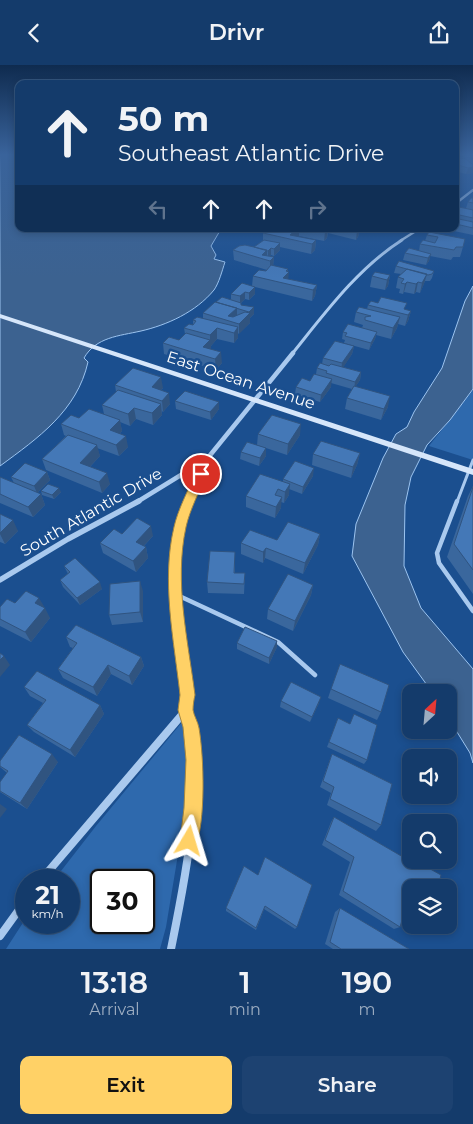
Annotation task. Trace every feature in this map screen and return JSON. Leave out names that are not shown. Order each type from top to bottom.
[{"type":"main road","name":"East Ocean Avenue","points":[[0,316],[471,472]]},
{"type":"street","name":"South Atlantic Drive","points":[[0,580],[68,539],[129,507],[179,475],[198,466],[212,454],[332,305],[356,279],[388,249],[414,232]]},
{"type":"street","points":[[171,949],[181,900],[193,808],[194,760],[191,727],[186,710],[188,695],[175,594],[176,553],[180,526],[201,474],[198,466]]},
{"type":"street","points":[[50,869],[186,710]]},
{"type":"street","points":[[0,936],[15,915]]},
{"type":"lane","points":[[473,460],[471,472],[437,553],[439,563],[473,611]]},
{"type":"lane","points":[[175,594],[278,642],[314,675]]},
{"type":"shaded area","points":[[0,195],[15,195],[15,232],[219,232],[211,246],[216,255],[214,259],[225,262],[214,290],[207,298],[180,317],[141,331],[116,336],[95,346],[84,358],[88,362],[83,379],[65,409],[42,434],[0,466]]},
{"type":"shaded area","points":[[473,286],[473,389],[450,420],[427,445],[411,477],[405,505],[404,566],[421,608],[473,669],[473,763],[470,753],[458,734],[458,684],[426,684],[403,652],[352,556],[356,524],[383,458],[396,434],[407,427],[414,412],[442,368],[465,301]]},
{"type":"shaded area","points":[[473,390],[473,460],[429,446]]},
{"type":"shaded area","points":[[183,721],[189,788],[166,927],[160,949],[6,949],[16,934],[80,934],[80,869],[63,869]]},
{"type":"building","points":[[473,198],[473,203],[468,202]]},
{"type":"building","points":[[459,207],[473,210],[473,218],[459,215]]},
{"type":"building","points":[[459,219],[473,222],[473,228],[459,225]]},
{"type":"building","points":[[294,232],[290,235],[316,240],[312,244],[263,233]]},
{"type":"building","points":[[429,232],[465,239],[463,247],[456,247],[454,250],[420,244],[423,240],[435,243],[438,237],[427,235]]},
{"type":"building","points":[[264,240],[280,243],[274,249],[271,248],[268,251],[254,247]]},
{"type":"building","points":[[245,245],[267,250],[262,255],[274,257],[270,261],[233,250]]},
{"type":"building","points":[[409,248],[431,254],[428,258],[405,253]]},
{"type":"building","points":[[399,261],[434,271],[428,275],[396,266]]},
{"type":"building","points":[[271,265],[288,269],[286,271],[289,272],[283,278],[317,285],[313,290],[253,276],[259,270],[266,271]]},
{"type":"building","points":[[407,269],[427,274],[422,283],[401,283],[404,279],[398,277]]},
{"type":"building","points":[[375,272],[390,275],[387,280],[372,276]]},
{"type":"building","points":[[242,283],[255,287],[249,293],[245,292],[240,296],[231,294]]},
{"type":"building","points":[[222,297],[241,303],[241,305],[254,307],[249,312],[216,302]]},
{"type":"building","points":[[381,297],[407,303],[404,309],[411,311],[408,315],[368,305],[371,301],[378,303]]},
{"type":"building","points":[[215,302],[237,308],[228,316],[233,317],[245,312],[250,313],[239,324],[203,313]]},
{"type":"building","points":[[359,307],[400,317],[393,328],[365,320],[365,317],[371,316],[356,312]]},
{"type":"building","points":[[197,317],[238,327],[234,333],[217,328],[210,335],[184,328],[189,324],[193,325],[196,321],[193,320]]},
{"type":"building","points":[[348,324],[377,332],[371,343],[345,336],[347,333],[343,332]]},
{"type":"building","points":[[186,333],[210,340],[203,347],[221,352],[215,359],[163,343],[169,337],[179,340]]},
{"type":"building","points":[[335,341],[354,346],[342,363],[323,358]]},
{"type":"building","points":[[320,363],[361,372],[355,382],[326,373],[327,371],[317,368]]},
{"type":"building","points":[[133,368],[161,377],[152,387],[169,393],[162,401],[115,385]]},
{"type":"building","points":[[314,374],[332,379],[321,395],[296,387],[302,378],[310,381]]},
{"type":"building","points":[[354,386],[390,396],[384,409],[347,398]]},
{"type":"building","points":[[118,390],[161,404],[152,413],[134,408],[128,414],[102,405]]},
{"type":"building","points":[[185,391],[219,402],[210,412],[175,401]]},
{"type":"building","points":[[89,409],[120,420],[110,430],[126,436],[116,445],[61,424],[71,415],[79,418]]},
{"type":"building","points":[[272,415],[301,424],[288,444],[258,434]]},
{"type":"building","points":[[68,435],[97,445],[80,463],[107,473],[99,482],[42,459]]},
{"type":"building","points":[[321,441],[360,453],[353,467],[313,454]]},
{"type":"building","points":[[247,442],[266,448],[260,458],[241,452]]},
{"type":"building","points":[[295,461],[314,468],[303,487],[283,479]]},
{"type":"building","points":[[25,463],[47,472],[34,486],[11,477]]},
{"type":"building","points":[[260,474],[290,484],[285,492],[278,489],[275,495],[282,497],[276,507],[246,496]]},
{"type":"building","points":[[0,477],[41,494],[28,507],[0,494]]},
{"type":"building","points":[[48,484],[59,488],[52,495],[41,491]]},
{"type":"building","points":[[473,487],[473,570],[454,544]]},
{"type":"building","points":[[0,514],[13,520],[0,533]]},
{"type":"building","points":[[137,518],[151,526],[136,542],[146,547],[133,561],[100,543],[114,529],[122,534]]},
{"type":"building","points":[[288,522],[320,534],[305,563],[266,548],[263,552],[241,543],[250,530],[277,540]]},
{"type":"building","points":[[210,551],[235,552],[234,573],[245,573],[244,584],[207,582]]},
{"type":"building","points":[[75,558],[100,582],[77,598],[60,580],[70,572],[64,566]]},
{"type":"building","points":[[288,574],[313,585],[295,621],[268,609]]},
{"type":"building","points":[[140,581],[140,612],[109,615],[110,584]]},
{"type":"building","points":[[26,591],[39,598],[35,603],[45,608],[25,632],[0,619],[0,607],[7,599],[15,603]]},
{"type":"building","points":[[76,625],[141,657],[129,676],[108,665],[93,687],[58,669],[77,643],[66,637]]},
{"type":"building","points":[[245,627],[277,641],[269,658],[237,643]]},
{"type":"building","points":[[340,664],[389,685],[381,712],[331,689]]},
{"type":"building","points":[[37,671],[100,705],[70,750],[27,725],[46,700],[24,687]]},
{"type":"building","points":[[291,682],[321,697],[312,717],[281,701]]},
{"type":"building","points":[[354,714],[377,725],[367,760],[329,742],[338,718],[350,724]]},
{"type":"building","points":[[19,735],[52,754],[20,803],[0,791],[0,782],[8,771],[0,766],[0,761]]},
{"type":"building","points":[[332,754],[392,784],[381,825],[330,799],[334,787],[323,781]]},
{"type":"building","points":[[334,817],[402,856],[402,869],[430,869],[441,875],[440,879],[402,879],[402,920],[400,927],[343,891],[354,857],[325,840]]},
{"type":"building","points":[[265,857],[312,885],[297,927],[265,906],[256,928],[226,908],[244,866],[258,875]]},
{"type":"building","points":[[340,908],[409,949],[341,949],[330,942]]},
{"type":"route","points":[[189,841],[193,808],[194,760],[191,727],[186,710],[188,695],[175,594],[176,553],[180,526],[201,474]]}]
